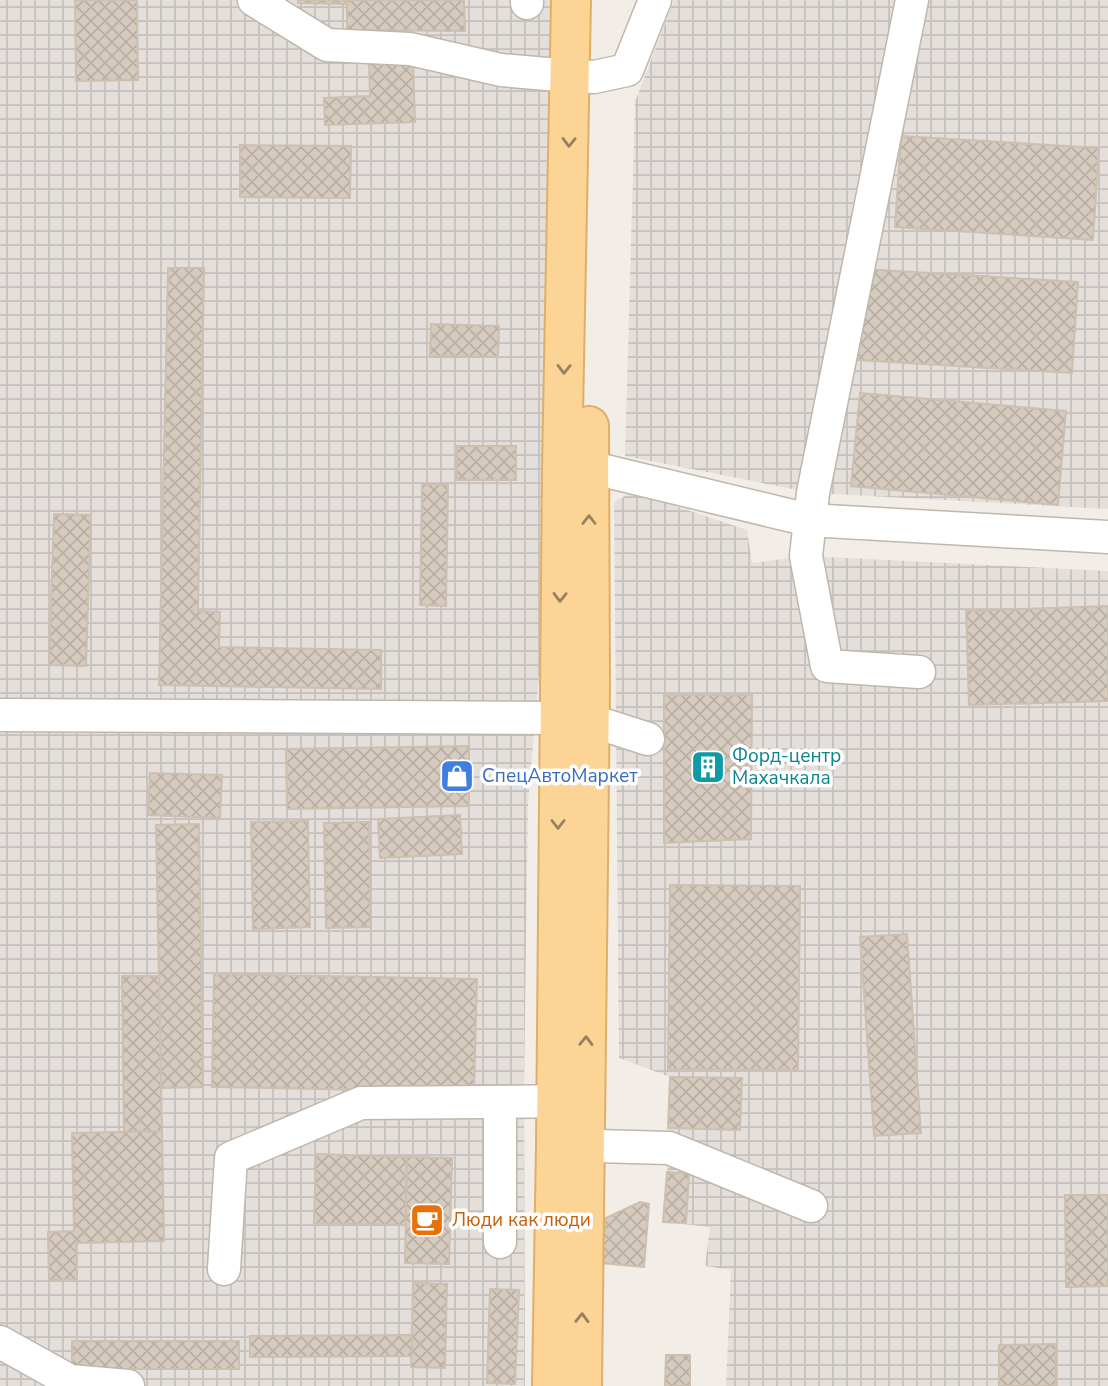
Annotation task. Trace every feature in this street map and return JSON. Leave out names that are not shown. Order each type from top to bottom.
[{"type":"main road","points":[[570,0],[582,76]]},
{"type":"main road","points":[[552,1386],[570,1145],[575,466],[582,76],[594,0]]},
{"type":"main road","points":[[570,1145],[582,1386]]},
{"type":"lane","points":[[254,0],[327,45],[410,49],[501,70],[582,76],[627,70],[655,0]]},
{"type":"lane","points":[[912,0],[808,520],[806,556],[827,666],[919,672]]},
{"type":"lane","points":[[575,466],[808,520],[1108,537]]},
{"type":"lane","points":[[0,715],[574,719],[648,739]]},
{"type":"lane","points":[[224,1269],[231,1158],[361,1102],[571,1101]]},
{"type":"lane","points":[[500,1102],[500,1242]]},
{"type":"lane","points":[[570,1145],[668,1148],[811,1206]]},
{"type":"lane","points":[[0,1342],[70,1381],[128,1386]]},
{"type":"shaded area","points":[[0,0],[550,0],[552,116],[540,663],[528,803],[524,1089],[525,1386],[0,1386]]},
{"type":"shaded area","points":[[674,0],[1108,0],[1108,509],[813,493],[625,456],[635,102]]},
{"type":"shaded area","points":[[633,492],[747,530],[752,563],[806,556],[1108,571],[1108,1386],[726,1386],[731,1270],[705,1266],[710,1227],[663,1222],[669,1148],[670,1077],[619,1058],[614,502]]},
{"type":"building","points":[[75,0],[137,0],[138,80],[76,81]]},
{"type":"building","points":[[298,0],[345,0],[345,4],[298,3]]},
{"type":"building","points":[[347,0],[464,0],[465,31],[347,30]]},
{"type":"building","points":[[413,60],[415,122],[325,125],[324,98],[370,96],[369,61]]},
{"type":"building","points":[[901,136],[1099,148],[1093,240],[895,227]]},
{"type":"building","points":[[240,145],[351,146],[350,198],[240,197]]},
{"type":"building","points":[[168,268],[204,268],[198,611],[220,612],[219,647],[381,650],[381,689],[159,685]]},
{"type":"building","points":[[863,269],[1078,282],[1072,373],[858,360]]},
{"type":"building","points":[[431,324],[499,326],[498,357],[430,356]]},
{"type":"building","points":[[860,393],[1066,411],[1058,505],[851,486]]},
{"type":"building","points":[[457,446],[516,446],[516,480],[457,480]]},
{"type":"building","points":[[422,484],[448,485],[446,606],[420,605]]},
{"type":"building","points":[[54,514],[91,515],[86,666],[49,665]]},
{"type":"building","points":[[1108,606],[1108,701],[969,705],[966,611]]},
{"type":"building","name":"Форд-центр Махачкала","points":[[664,695],[752,695],[751,839],[664,843]]},
{"type":"building","points":[[469,746],[469,806],[287,809],[286,749]]},
{"type":"building","points":[[150,773],[222,775],[220,818],[148,815]]},
{"type":"building","points":[[460,815],[462,854],[380,858],[378,819]]},
{"type":"building","points":[[308,821],[310,927],[253,929],[251,822]]},
{"type":"building","points":[[369,822],[371,927],[326,928],[324,823]]},
{"type":"building","points":[[199,824],[203,1087],[161,1088],[156,825]]},
{"type":"building","points":[[670,885],[800,886],[798,1070],[668,1069]]},
{"type":"building","points":[[907,934],[921,1133],[874,1136],[860,937]]},
{"type":"building","points":[[214,974],[477,979],[474,1092],[212,1087]]},
{"type":"building","points":[[122,976],[159,976],[162,1131],[124,1132]]},
{"type":"building","points":[[670,1077],[742,1078],[740,1130],[668,1128]]},
{"type":"building","points":[[162,1131],[164,1241],[76,1243],[77,1279],[49,1280],[48,1232],[74,1231],[72,1133]]},
{"type":"building","points":[[316,1154],[407,1157],[406,1225],[314,1223]]},
{"type":"building","points":[[407,1157],[452,1158],[449,1264],[405,1263]]},
{"type":"building","points":[[667,1172],[689,1174],[686,1223],[663,1222]]},
{"type":"building","points":[[1065,1195],[1108,1195],[1108,1286],[1066,1287]]},
{"type":"building","points":[[640,1202],[649,1204],[644,1267],[601,1263],[606,1218]]},
{"type":"building","points":[[413,1283],[447,1284],[445,1368],[411,1367]]},
{"type":"building","points":[[490,1289],[519,1290],[515,1384],[487,1383]]},
{"type":"building","points":[[412,1335],[412,1356],[250,1357],[250,1336]]},
{"type":"building","points":[[72,1341],[239,1341],[239,1369],[72,1369]]},
{"type":"building","points":[[1056,1344],[1056,1386],[999,1386],[999,1345]]},
{"type":"building","points":[[666,1355],[690,1355],[690,1386],[665,1386]]},
{"type":"place","name":"Форд-центр Махачкала","points":[[708,767]]},
{"type":"place","name":"СпецАвтоМаркет","points":[[457,776]]},
{"type":"place","name":"Люди как люди","points":[[427,1220]]}]
